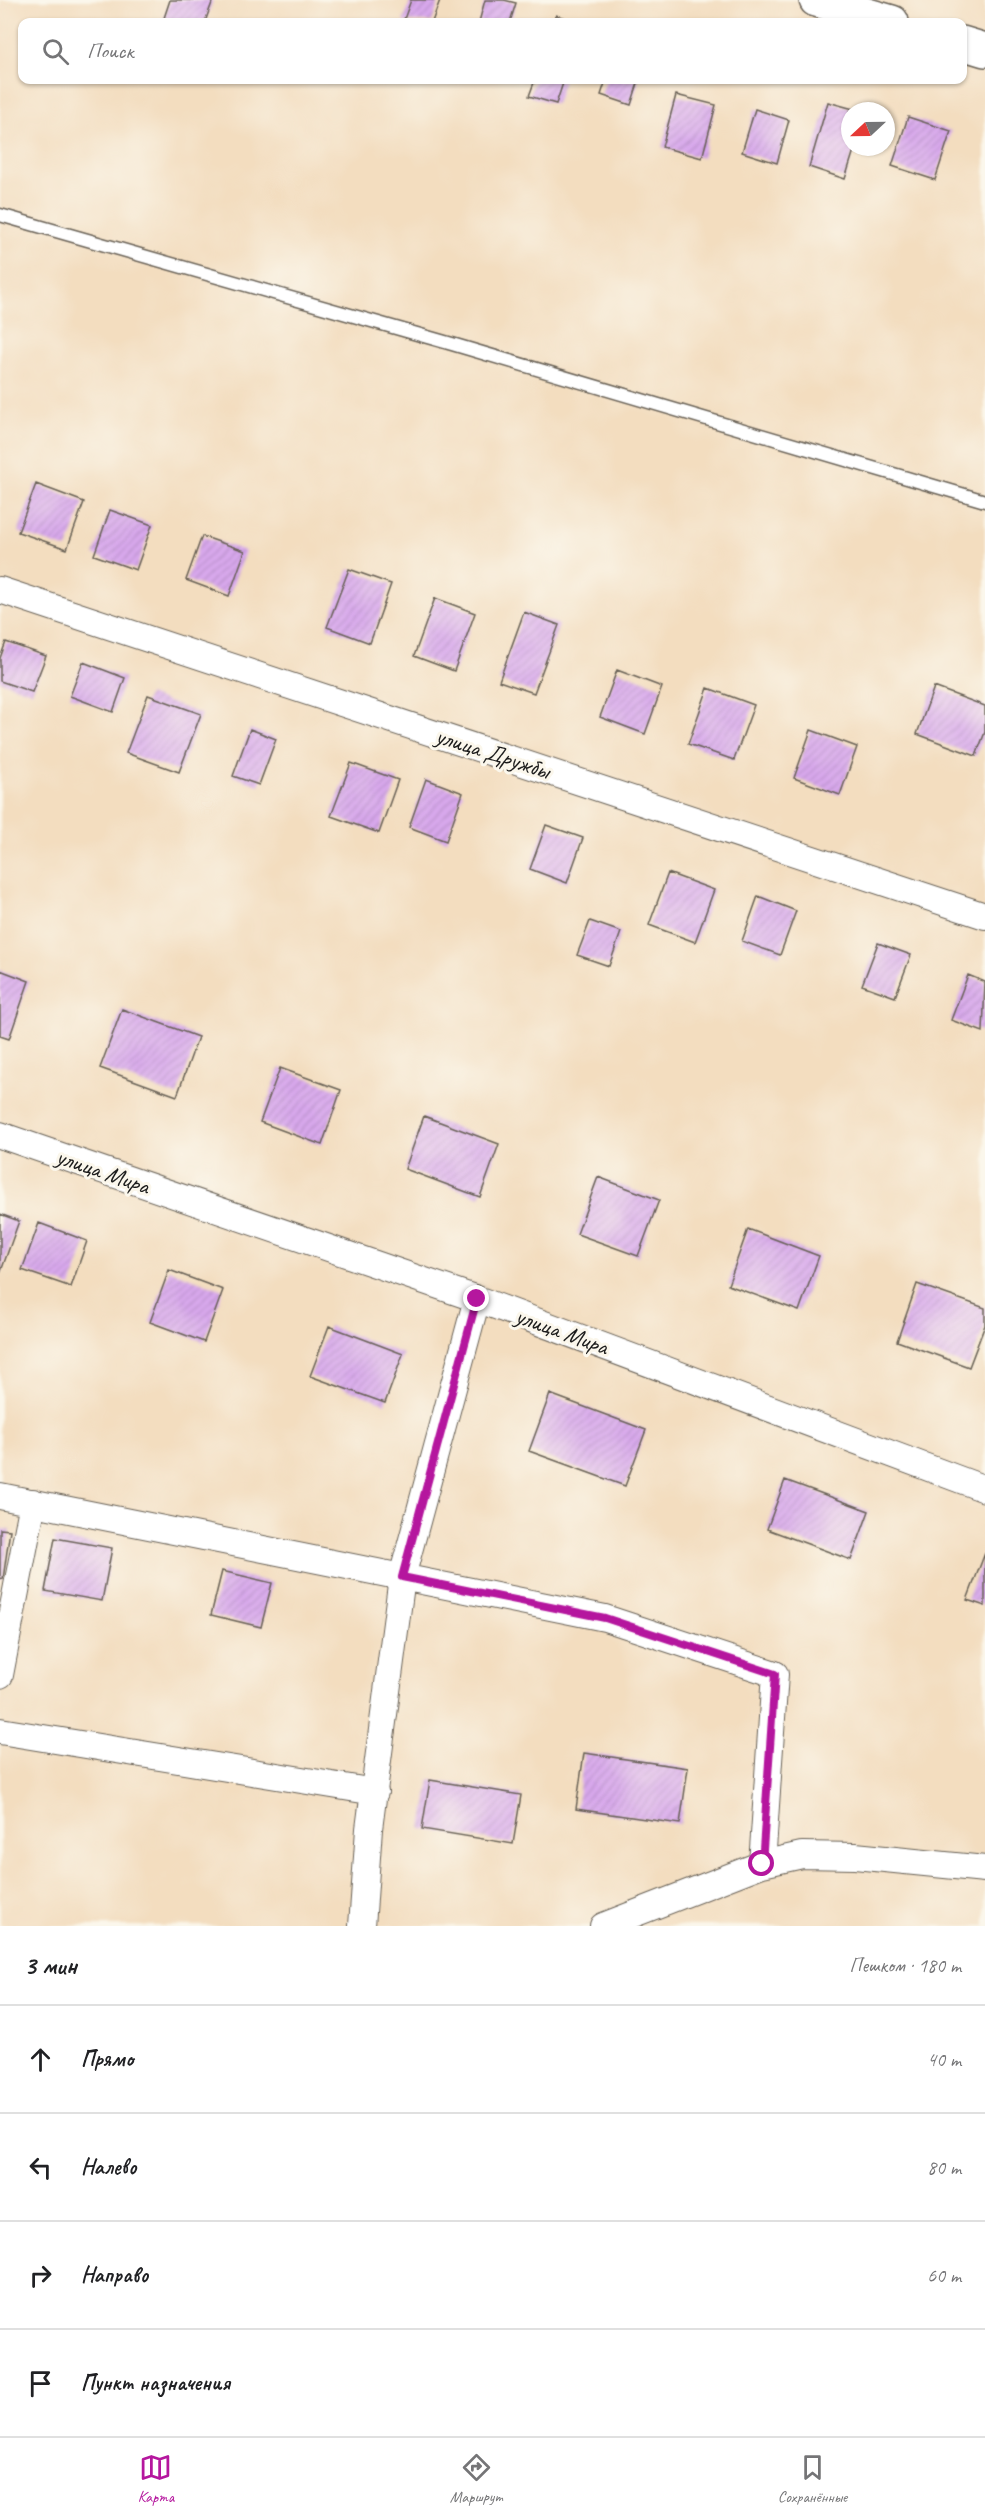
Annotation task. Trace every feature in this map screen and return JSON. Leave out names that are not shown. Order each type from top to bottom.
[{"type":"street","points":[[816,0],[878,18]]},
{"type":"street","points":[[967,44],[985,50]]},
{"type":"street","name":"улица Дружбы","points":[[0,590],[985,916]]},
{"type":"street","name":"улица Мира","points":[[0,1135],[477,1299],[985,1489]]},
{"type":"street","points":[[362,1926],[369,1829],[402,1577],[477,1299]]},
{"type":"street","points":[[0,1496],[605,1618],[775,1674],[762,1864]]},
{"type":"street","points":[[0,1675],[33,1502]]},
{"type":"street","points":[[0,1731],[375,1791]]},
{"type":"street","points":[[603,1926],[762,1864],[802,1855],[855,1856],[985,1869]]},
{"type":"lane","points":[[0,215],[441,340],[985,501]]},
{"type":"building","points":[[170,0],[213,0],[206,18],[164,18]]},
{"type":"building","points":[[411,0],[440,0],[433,18],[404,18]]},
{"type":"building","points":[[485,0],[504,0],[516,3],[511,18],[480,18]]},
{"type":"building","points":[[534,84],[563,84],[556,104],[529,96]]},
{"type":"building","points":[[605,84],[638,84],[631,105],[601,95]]},
{"type":"building","points":[[676,95],[716,105],[702,158],[662,147]]},
{"type":"building","points":[[828,102],[841,106],[841,156],[852,156],[845,179],[809,167]]},
{"type":"building","points":[[755,109],[789,120],[777,163],[742,152]]},
{"type":"building","points":[[908,117],[951,131],[935,180],[892,166]]},
{"type":"building","points":[[36,484],[84,502],[67,549],[18,532]]},
{"type":"building","points":[[110,510],[152,525],[136,570],[94,555]]},
{"type":"building","points":[[202,536],[245,551],[229,596],[186,580]]},
{"type":"building","points":[[349,569],[391,584],[370,643],[327,627]]},
{"type":"building","points":[[435,598],[475,613],[454,671],[414,656]]},
{"type":"building","points":[[524,612],[559,625],[534,693],[499,681]]},
{"type":"building","points":[[6,642],[46,656],[32,692],[0,681],[0,658]]},
{"type":"building","points":[[83,662],[125,678],[113,712],[70,696]]},
{"type":"building","points":[[617,670],[662,687],[645,734],[600,717]]},
{"type":"building","points":[[934,687],[985,706],[985,732],[976,756],[917,734]]},
{"type":"building","points":[[708,688],[754,705],[734,760],[688,744]]},
{"type":"building","points":[[148,695],[201,714],[179,772],[126,753]]},
{"type":"building","points":[[250,729],[276,739],[259,785],[233,776]]},
{"type":"building","points":[[811,730],[857,747],[840,795],[794,778]]},
{"type":"building","points":[[351,763],[398,780],[379,833],[331,816]]},
{"type":"building","points":[[426,779],[463,793],[446,841],[409,827]]},
{"type":"building","points":[[546,825],[583,838],[567,883],[530,869]]},
{"type":"building","points":[[668,873],[714,890],[695,942],[649,925]]},
{"type":"building","points":[[758,896],[796,911],[780,955],[742,941]]},
{"type":"building","points":[[590,921],[621,932],[609,966],[577,955]]},
{"type":"building","points":[[878,943],[911,955],[895,997],[862,985]]},
{"type":"building","points":[[0,970],[29,981],[9,1039],[0,1036]]},
{"type":"building","points":[[968,975],[985,982],[983,1032],[951,1020]]},
{"type":"building","points":[[122,1009],[198,1037],[177,1096],[100,1068]]},
{"type":"building","points":[[280,1068],[341,1090],[322,1145],[260,1122]]},
{"type":"building","points":[[424,1116],[499,1144],[480,1197],[405,1169]]},
{"type":"building","points":[[598,1177],[659,1200],[638,1256],[577,1234]]},
{"type":"building","points":[[0,1214],[19,1221],[0,1274]]},
{"type":"building","points":[[39,1223],[87,1241],[71,1287],[22,1270]]},
{"type":"building","points":[[748,1229],[819,1256],[799,1311],[728,1285]]},
{"type":"building","points":[[169,1270],[223,1290],[204,1342],[150,1322]]},
{"type":"building","points":[[917,1284],[985,1308],[985,1325],[969,1367],[897,1341]]},
{"type":"building","points":[[329,1326],[403,1354],[385,1403],[310,1376]]},
{"type":"building","points":[[550,1394],[646,1430],[625,1486],[529,1451]]},
{"type":"building","points":[[785,1480],[869,1511],[851,1560],[767,1529]]},
{"type":"building","points":[[0,1529],[10,1530],[3,1579],[0,1578]]},
{"type":"building","points":[[55,1538],[112,1548],[102,1601],[45,1591]]},
{"type":"building","points":[[985,1553],[985,1606],[967,1600]]},
{"type":"building","points":[[222,1571],[272,1583],[261,1627],[211,1615]]},
{"type":"building","points":[[584,1753],[688,1768],[680,1824],[576,1809]]},
{"type":"building","points":[[430,1780],[521,1795],[513,1844],[422,1829]]},
{"type":"route","points":[[477,1299],[402,1577],[605,1618],[775,1674],[762,1864]]}]
